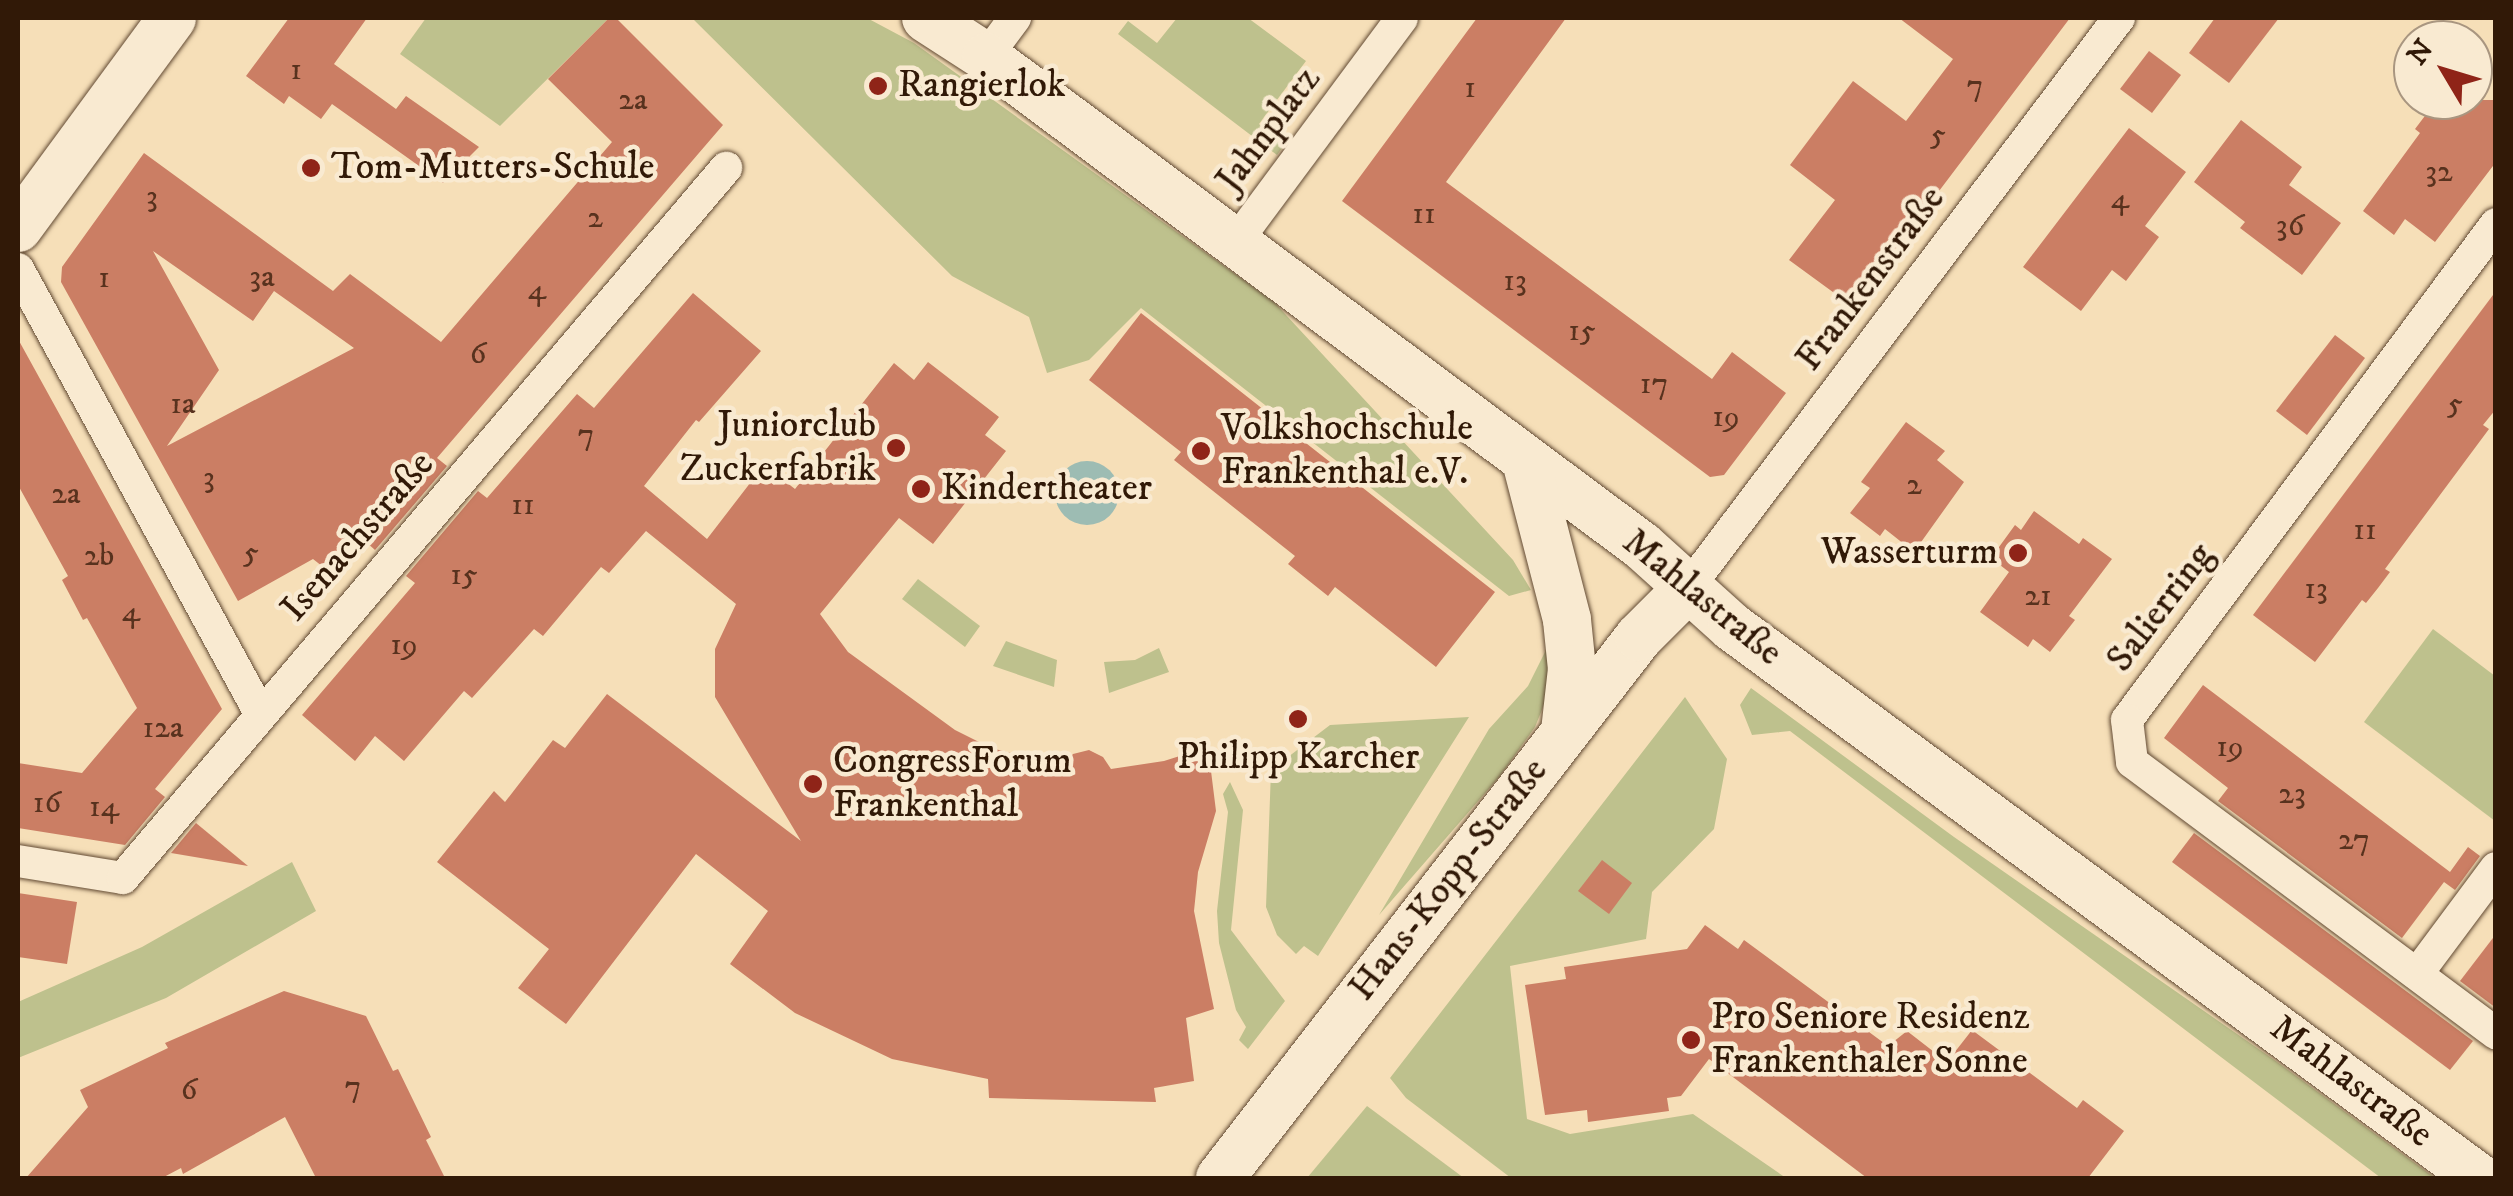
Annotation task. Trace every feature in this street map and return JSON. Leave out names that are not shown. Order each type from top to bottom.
[{"type":"main road","points":[[18,228],[172,18]]},
{"type":"main road","name":"Mahlastraße","points":[[926,18],[986,57],[1642,546],[1688,588],[1879,737],[2479,1178]]},
{"type":"main road","points":[[1526,460],[1567,620],[1572,669],[1565,731]]},
{"type":"main road","name":"Hans-Kopp-Straße","points":[[1220,1178],[1639,637],[1688,588]]},
{"type":"street","points":[[986,57],[1014,18]]},
{"type":"street","name":"Jahnplatz","points":[[1236,243],[1402,18]]},
{"type":"street","name":"Frankenstraße","points":[[1688,588],[2119,18]]},
{"type":"street","name":"Isenachstraße","points":[[18,860],[122,878],[726,168]]},
{"type":"street","name":"Salierring","points":[[2496,224],[2128,720],[2132,762],[2496,1033]]},
{"type":"street","points":[[18,270],[260,713]]},
{"type":"street","points":[[2417,974],[2496,868]]},
{"type":"green space","points":[[426,18],[609,18],[500,126],[400,54]]},
{"type":"green space","points":[[692,18],[867,18],[914,43],[1274,302],[1513,560],[1531,590],[1509,596],[1141,308],[1089,360],[1047,373],[1029,317],[952,276]]},
{"type":"green space","points":[[1177,18],[1248,18],[1306,61],[1259,124],[1285,144],[1277,155],[1118,34],[1128,21],[1157,43]]},
{"type":"green space","points":[[918,579],[980,626],[965,647],[902,599]]},
{"type":"green space","points":[[2433,629],[2495,676],[2495,821],[2364,722]]},
{"type":"green space","points":[[1551,640],[1550,690],[1535,727],[1500,776],[1379,915],[1489,729],[1528,686]]},
{"type":"green space","points":[[1006,641],[1057,660],[1054,687],[993,666]]},
{"type":"green space","points":[[1159,648],[1169,672],[1109,693],[1104,662],[1135,660]]},
{"type":"green space","points":[[1751,688],[2435,1178],[2381,1178],[1790,731],[1752,735],[1740,705]]},
{"type":"green space","points":[[1685,697],[1727,759],[1714,829],[1652,892],[1646,939],[1510,966],[1527,1119],[1570,1134],[1693,1114],[1786,1178],[1511,1178],[1406,1098],[1390,1078]]},
{"type":"green space","points":[[1469,717],[1318,956],[1304,946],[1296,954],[1277,935],[1266,907],[1271,770],[1330,725]]},
{"type":"green space","points":[[1230,782],[1243,810],[1231,930],[1285,1001],[1248,1049],[1239,1040],[1246,1027],[1236,1010],[1219,943],[1217,911],[1228,812],[1223,794]]},
{"type":"green space","points":[[292,862],[316,911],[166,998],[18,1058],[18,1002],[142,947]]},
{"type":"green space","points":[[1367,1106],[1464,1178],[1307,1178]]},
{"type":"water","points":[[1087,461],[1110,470],[1119,493],[1110,516],[1087,525],[1064,516],[1055,493],[1064,470]]},
{"type":"building","points":[[289,18],[367,18],[334,64],[396,109],[406,96],[479,147],[443,183],[332,104],[321,119],[289,96],[284,104],[246,76]]},
{"type":"building","points":[[609,18],[616,18],[723,125],[437,458],[447,466],[375,550],[357,534],[327,570],[313,559],[238,601],[61,282],[62,267],[144,153],[333,291],[350,274],[441,342],[612,142],[548,79]],"holes":[[[153,251],[253,321],[274,291],[354,348],[167,446],[219,370]]]},
{"type":"building","points":[[1477,18],[1566,18],[1446,182],[1712,379],[1732,352],[1786,393],[1724,475],[1710,477],[1342,201]]},
{"type":"building","points":[[1899,18],[2070,18],[1852,306],[1789,260],[1835,200],[1790,165],[1853,81],[1906,121],[1953,59]]},
{"type":"building","points":[[2215,18],[2279,18],[2229,83],[2189,53]]},
{"type":"building","points":[[2149,51],[2181,75],[2152,113],[2120,89]]},
{"type":"building","points":[[2496,100],[2496,162],[2435,242],[2405,219],[2394,235],[2363,211],[2420,133],[2415,129],[2422,120],[2493,120]]},
{"type":"building","points":[[2241,120],[2302,167],[2289,185],[2341,223],[2302,275],[2240,228],[2245,222],[2194,182]]},
{"type":"building","points":[[2129,128],[2186,172],[2145,226],[2159,237],[2126,281],[2112,270],[2081,311],[2023,267]]},
{"type":"building","points":[[2496,291],[2496,409],[2483,425],[2489,429],[2385,569],[2390,572],[2366,603],[2362,600],[2315,662],[2253,615]]},
{"type":"building","name":"CongressForum Frankenthal","points":[[693,293],[761,351],[699,422],[696,420],[644,486],[707,539],[764,465],[795,489],[894,363],[914,380],[928,362],[999,417],[985,435],[1006,451],[933,544],[899,518],[820,614],[848,652],[955,730],[991,748],[1064,766],[1073,754],[1089,750],[1103,757],[1111,769],[1164,761],[1208,747],[1216,811],[1198,872],[1194,911],[1214,1009],[1186,1018],[1194,1081],[1154,1088],[1156,1102],[989,1098],[988,1079],[892,1059],[795,1013],[730,964],[768,911],[696,854],[566,1024],[518,988],[549,949],[437,862],[494,791],[505,802],[553,740],[565,748],[607,694],[801,841],[715,697],[715,649],[736,604],[646,531],[609,573],[601,567],[543,636],[534,629],[472,698],[464,691],[404,761],[375,736],[355,761],[302,715],[415,583],[406,576],[478,491],[487,498],[577,394],[594,408]]},
{"type":"building","points":[[1141,313],[1495,592],[1436,667],[1335,587],[1328,596],[1288,564],[1295,556],[1174,460],[1181,452],[1089,380]]},
{"type":"building","points":[[2335,335],[2365,358],[2307,435],[2276,411]]},
{"type":"building","points":[[18,339],[222,709],[155,789],[165,797],[125,845],[18,828],[18,763],[82,773],[137,708],[87,618],[83,620],[62,580],[68,576],[18,485]]},
{"type":"building","points":[[1906,422],[1945,451],[1937,460],[1964,482],[1914,552],[1885,529],[1880,536],[1850,513],[1870,488],[1861,482]]},
{"type":"building","points":[[2034,511],[2079,544],[2083,538],[2112,559],[2069,616],[2075,620],[2050,652],[2033,639],[2028,647],[1980,612],[2009,572],[1991,558],[2015,525],[2021,530]]},
{"type":"building","points":[[2203,685],[2450,872],[2468,847],[2480,856],[2455,890],[2444,882],[2402,938],[2218,801],[2228,788],[2164,738]]},
{"type":"building","points":[[196,823],[248,866],[171,853]]},
{"type":"building","points":[[2194,833],[2473,1041],[2450,1070],[2172,862]]},
{"type":"building","points":[[1602,860],[1632,883],[1609,914],[1578,891]]},
{"type":"building","points":[[18,893],[77,902],[67,964],[18,957]]},
{"type":"building","name":"Pro Seniore Residenz Frankenthaler Sonne","points":[[1705,925],[1738,949],[1744,940],[1888,1046],[1907,1031],[1947,1062],[1972,1030],[2077,1108],[2083,1100],[2124,1131],[2088,1178],[1867,1178],[1709,1059],[1681,1096],[1667,1098],[1669,1111],[1588,1122],[1587,1110],[1545,1115],[1525,985],[1566,979],[1564,967],[1687,949]]},
{"type":"building","points":[[2496,934],[2496,1008],[2460,981]]},
{"type":"building","points":[[284,991],[366,1016],[393,1071],[398,1069],[431,1137],[426,1140],[445,1178],[316,1178],[285,1117],[183,1174],[181,1168],[162,1178],[26,1178],[88,1107],[80,1090],[168,1048],[165,1043]]},
{"type":"place","name":"Rangierlok","points":[[878,86]]},
{"type":"place","name":"Tom-Mutters-Schule","points":[[311,168]]},
{"type":"place","name":"Juniorclub Zuckerfabrik","points":[[896,448]]},
{"type":"place","name":"Volkshochschule Frankenthal e.V.","points":[[1201,451]]},
{"type":"place","name":"Kindertheater","points":[[921,489]]},
{"type":"place","name":"Wasserturm","points":[[2018,553]]},
{"type":"place","name":"Philipp Karcher","points":[[1298,719]]},
{"type":"place","name":"CongressForum Frankenthal","points":[[813,784]]},
{"type":"place","name":"Pro Seniore Residenz Frankenthaler Sonne","points":[[1691,1040]]}]
